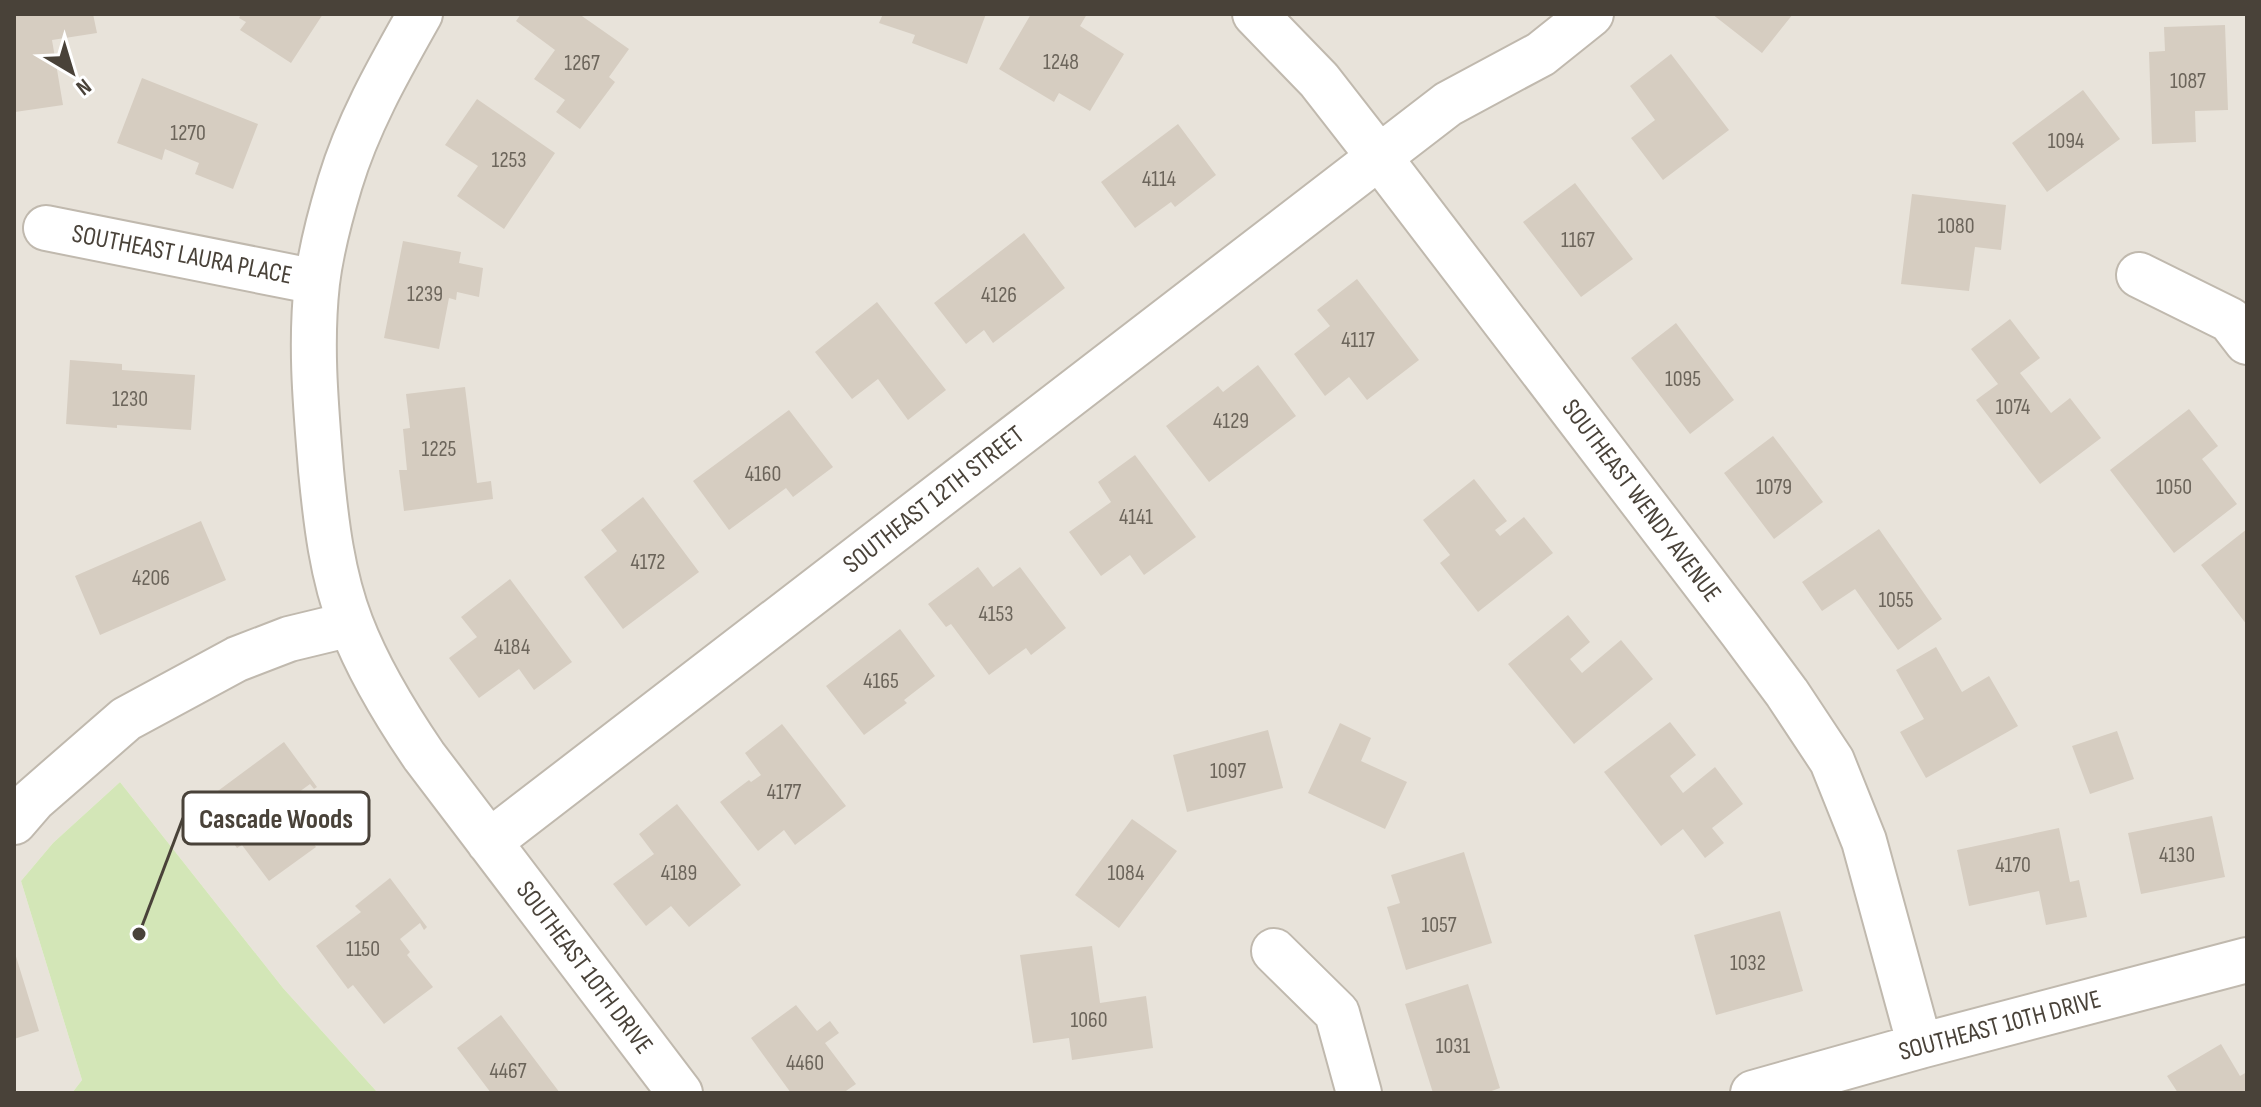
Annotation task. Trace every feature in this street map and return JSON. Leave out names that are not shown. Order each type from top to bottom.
[{"type":"street","name":"SOUTHEAST 10TH DRIVE","points":[[420,14],[374,95],[356,137],[328,225],[317,282],[314,377],[326,518],[336,573],[351,624],[391,707],[424,756],[680,1093]]},
{"type":"street","name":"SOUTHEAST WENDY AVENUE","points":[[1255,14],[1319,80],[1379,157],[1741,631],[1832,761],[1864,841],[1920,1046]]},
{"type":"street","name":"SOUTHEAST 12TH STREET","points":[[489,842],[1448,104],[1541,54],[1591,14]]},
{"type":"street","name":"SOUTHEAST LAURA PLACE","points":[[46,228],[317,282]]},
{"type":"street","points":[[2139,275],[2230,320],[2247,342]]},
{"type":"street","points":[[14,822],[33,800],[126,719],[237,659],[289,639],[351,624]]},
{"type":"street","points":[[1274,951],[1337,1013],[1359,1093]]},
{"type":"street","name":"SOUTHEAST 10TH DRIVE","points":[[1753,1093],[2247,960]]},
{"type":"shaded area","points":[[14,14],[2247,14],[2247,1093],[378,1093],[283,988],[120,782],[53,843],[21,881],[82,1080],[72,1093],[14,1093]]},
{"type":"green space","points":[[120,782],[283,988],[378,1093],[72,1093],[82,1080],[21,881],[53,843]]},
{"type":"building","points":[[14,14],[93,14],[97,33],[52,40],[63,105],[15,112]]},
{"type":"building","points":[[241,14],[323,14],[291,63],[240,30],[246,22],[239,18]]},
{"type":"building","points":[[521,14],[579,14],[629,49],[609,77],[615,82],[580,129],[556,112],[565,100],[534,79],[555,50],[516,21]]},
{"type":"building","points":[[883,14],[986,14],[967,64],[912,43],[915,35],[879,23]]},
{"type":"building","points":[[1031,14],[1087,14],[1080,26],[1124,54],[1090,111],[1059,93],[1054,102],[999,69]]},
{"type":"building","points":[[1712,14],[1793,14],[1762,53]]},
{"type":"building","points":[[2225,25],[2228,110],[2195,111],[2196,142],[2152,144],[2149,52],[2165,51],[2164,27]]},
{"type":"building","points":[[1671,54],[1729,130],[1663,180],[1631,138],[1655,120],[1630,86]]},
{"type":"building","points":[[142,78],[258,124],[233,189],[195,174],[199,163],[165,149],[162,160],[117,143]]},
{"type":"building","points":[[2083,90],[2120,139],[2047,192],[2012,143]]},
{"type":"building","points":[[477,99],[555,153],[504,229],[457,196],[478,166],[445,145]]},
{"type":"building","points":[[1178,124],[1216,175],[1175,207],[1171,202],[1135,228],[1101,182]]},
{"type":"building","points":[[1575,183],[1633,259],[1581,297],[1523,222]]},
{"type":"building","points":[[1912,194],[2006,205],[2001,250],[1975,247],[1969,291],[1901,284]]},
{"type":"building","points":[[1024,233],[1065,288],[993,343],[984,330],[966,344],[934,303]]},
{"type":"building","points":[[403,241],[461,252],[459,263],[483,268],[479,297],[457,292],[456,300],[449,298],[439,349],[384,338]]},
{"type":"building","points":[[1357,279],[1419,360],[1367,400],[1349,377],[1325,396],[1294,354],[1330,326],[1317,310]]},
{"type":"building","points":[[877,302],[946,390],[908,420],[878,379],[852,399],[815,352]]},
{"type":"building","points":[[2010,319],[2040,358],[2020,373],[2051,413],[2070,398],[2101,438],[2040,484],[1976,400],[1998,384],[1971,349]]},
{"type":"building","points":[[1676,323],[1734,400],[1690,434],[1631,358]]},
{"type":"building","points":[[70,360],[122,364],[122,370],[195,375],[191,430],[66,424]]},
{"type":"building","points":[[1258,365],[1296,416],[1209,482],[1166,426],[1218,386],[1223,392]]},
{"type":"building","points":[[465,387],[477,483],[491,481],[493,499],[404,511],[399,470],[407,470],[403,429],[410,428],[406,394]]},
{"type":"building","points":[[2189,409],[2218,446],[2202,459],[2237,504],[2174,553],[2110,470]]},
{"type":"building","points":[[789,410],[833,467],[793,497],[786,488],[729,530],[693,481]]},
{"type":"building","points":[[1773,436],[1823,502],[1774,539],[1724,473]]},
{"type":"building","points":[[1135,455],[1196,537],[1144,575],[1130,555],[1101,576],[1069,532],[1111,502],[1098,482]]},
{"type":"building","points":[[1474,479],[1507,521],[1495,530],[1500,536],[1524,517],[1553,553],[1478,612],[1440,563],[1450,555],[1423,520]]},
{"type":"building","points":[[643,497],[699,572],[623,629],[584,577],[617,551],[601,530]]},
{"type":"building","points":[[201,521],[226,580],[100,635],[75,576]]},
{"type":"building","points":[[1879,529],[1942,619],[1898,650],[1855,589],[1822,611],[1802,582]]},
{"type":"building","points":[[2247,529],[2247,625],[2201,565]]},
{"type":"building","points":[[978,567],[993,587],[1020,567],[1066,628],[1031,655],[1026,648],[989,675],[951,624],[946,627],[928,604]]},
{"type":"building","points":[[510,579],[572,662],[534,690],[519,669],[479,698],[449,658],[477,637],[461,617]]},
{"type":"building","points":[[1568,615],[1590,642],[1570,659],[1582,673],[1621,640],[1653,679],[1574,744],[1508,664]]},
{"type":"building","points":[[900,629],[935,676],[904,700],[907,703],[864,735],[826,686]]},
{"type":"building","points":[[1936,647],[1962,692],[1989,676],[2018,726],[1926,778],[1900,732],[1924,719],[1896,670]]},
{"type":"building","points":[[1670,722],[1696,755],[1670,776],[1683,793],[1715,767],[1743,804],[1712,828],[1724,843],[1705,858],[1683,829],[1661,846],[1604,772]]},
{"type":"building","points":[[1340,723],[1371,738],[1361,761],[1407,782],[1385,829],[1308,793]]},
{"type":"building","points":[[782,724],[846,806],[795,845],[784,830],[758,851],[720,802],[749,780],[751,782],[761,775],[745,753]]},
{"type":"building","points":[[1268,730],[1283,788],[1187,812],[1173,755]]},
{"type":"building","points":[[2117,731],[2134,779],[2090,794],[2072,746]]},
{"type":"building","points":[[284,742],[317,787],[314,789],[310,784],[295,795],[293,792],[287,796],[298,811],[293,815],[316,847],[269,881],[242,845],[237,848],[203,802]]},
{"type":"building","points":[[677,804],[741,885],[689,927],[671,906],[646,926],[613,884],[654,854],[639,834]]},
{"type":"building","points":[[2212,816],[2225,877],[2141,894],[2128,833]]},
{"type":"building","points":[[1132,819],[1177,851],[1119,928],[1075,895]]},
{"type":"building","points":[[2059,828],[2070,882],[2079,880],[2087,917],[2046,925],[2039,891],[1969,906],[1957,850]]},
{"type":"building","points":[[1464,852],[1492,943],[1406,970],[1387,907],[1400,903],[1391,875]]},
{"type":"building","points":[[390,878],[427,927],[424,930],[420,923],[400,939],[410,952],[407,955],[433,987],[384,1024],[353,985],[348,989],[316,946],[361,912],[355,906]]},
{"type":"building","points":[[1780,911],[1803,991],[1716,1015],[1694,935]]},
{"type":"building","points":[[1092,946],[1100,1003],[1146,996],[1153,1048],[1072,1060],[1069,1038],[1033,1043],[1020,955]]},
{"type":"building","points":[[14,950],[39,1031],[14,1039]]},
{"type":"building","points":[[1468,984],[1500,1088],[1486,1093],[1433,1093],[1405,1004]]},
{"type":"building","points":[[796,1005],[817,1031],[830,1021],[839,1033],[825,1043],[856,1084],[843,1093],[791,1093],[751,1038]]},
{"type":"building","points":[[501,1015],[560,1093],[491,1093],[457,1048]]},
{"type":"building","points":[[2221,1044],[2240,1076],[2247,1072],[2247,1093],[2178,1093],[2167,1076]]},
{"type":"place","name":"Cascade Woods","points":[[139,934]]}]
